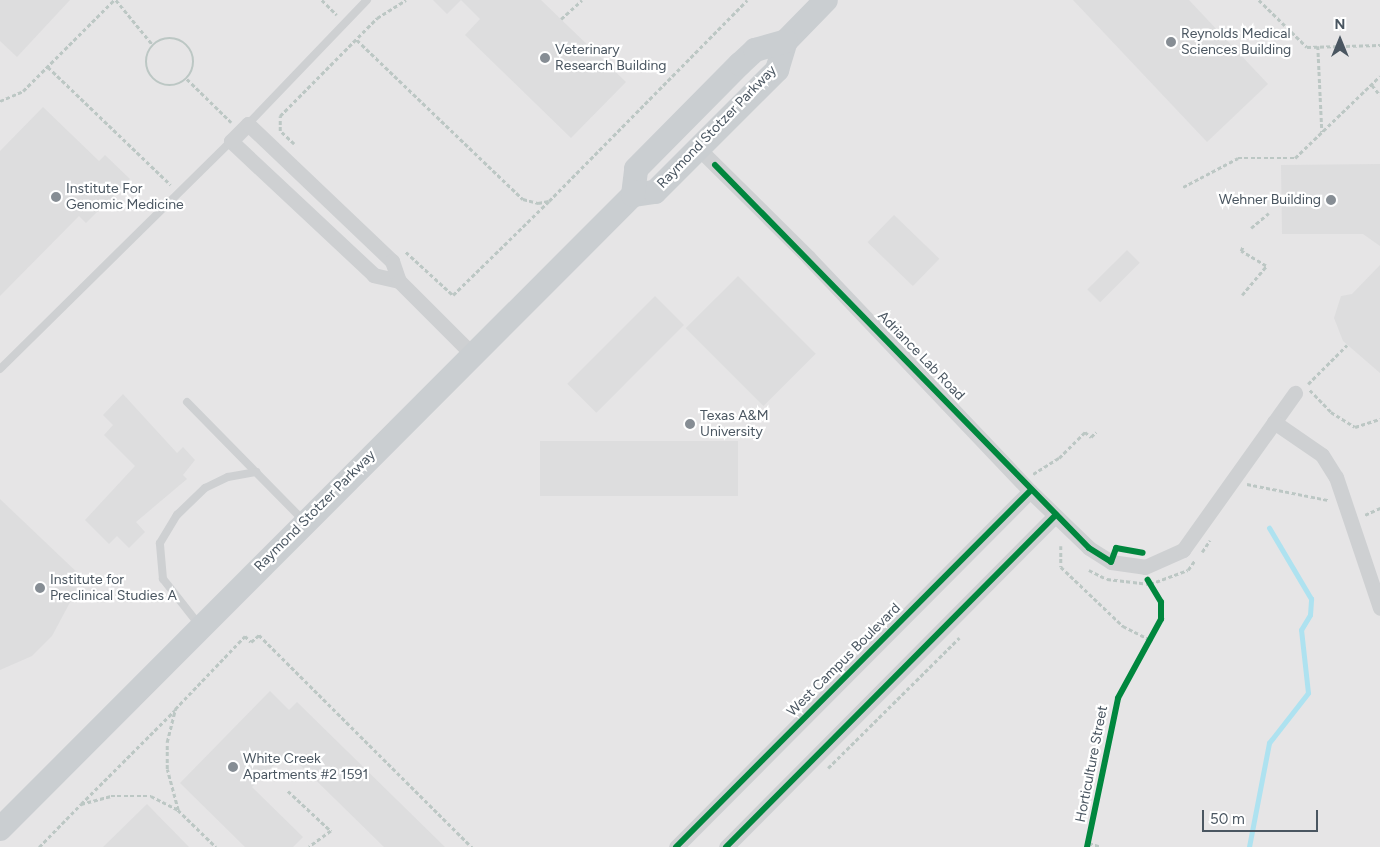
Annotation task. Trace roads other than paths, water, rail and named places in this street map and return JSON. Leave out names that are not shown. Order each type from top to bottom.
[{"type":"main road","name":"Raymond Stotzer Parkway","points":[[0,829],[471,353],[633,195],[655,192],[777,70],[786,41],[826,0]]},
{"type":"main road","name":"Raymond Stotzer Parkway","points":[[633,195],[636,169],[740,64],[755,50],[786,41]]},
{"type":"main road","points":[[698,148],[698,128],[733,93],[740,64]]},
{"type":"street","points":[[240,132],[374,275],[399,281]]},
{"type":"street","points":[[240,132],[392,261],[399,281],[471,353]]},
{"type":"street","name":"Adriance Lab Road","points":[[698,148],[815,264],[1030,491],[1089,548],[1111,562],[1148,577],[1184,550],[1274,422]]},
{"type":"street","points":[[1300,389],[1274,422],[1322,455],[1351,517],[1380,608]]},
{"type":"street","name":"West Campus Boulevard","points":[[676,847],[1030,491]]},
{"type":"street","points":[[726,847],[1055,516]]},
{"type":"lane","points":[[0,369],[240,132],[367,0]]},
{"type":"lane","points":[[188,402],[305,522]]},
{"type":"lane","points":[[201,626],[162,579],[160,543],[177,515],[206,488],[228,477],[257,472]]},
{"type":"waterway","points":[[1249,847],[1269,743],[1308,693],[1301,630],[1310,615],[1311,599],[1269,528]]},
{"type":"place","name":"Reynolds Medical Sciences Building","points":[[1171,42]]},
{"type":"place","name":"Veterinary Research Building","points":[[545,58]]},
{"type":"place","name":"Institute For Genomic Medicine","points":[[56,197]]},
{"type":"place","name":"Wehner Building","points":[[1331,200]]},
{"type":"place","name":"Texas A&M University","points":[[690,424]]},
{"type":"place","name":"Institute for Preclinical Studies A","points":[[40,588]]},
{"type":"place","name":"White Creek Apartments #2 1591","points":[[233,767]]}]
